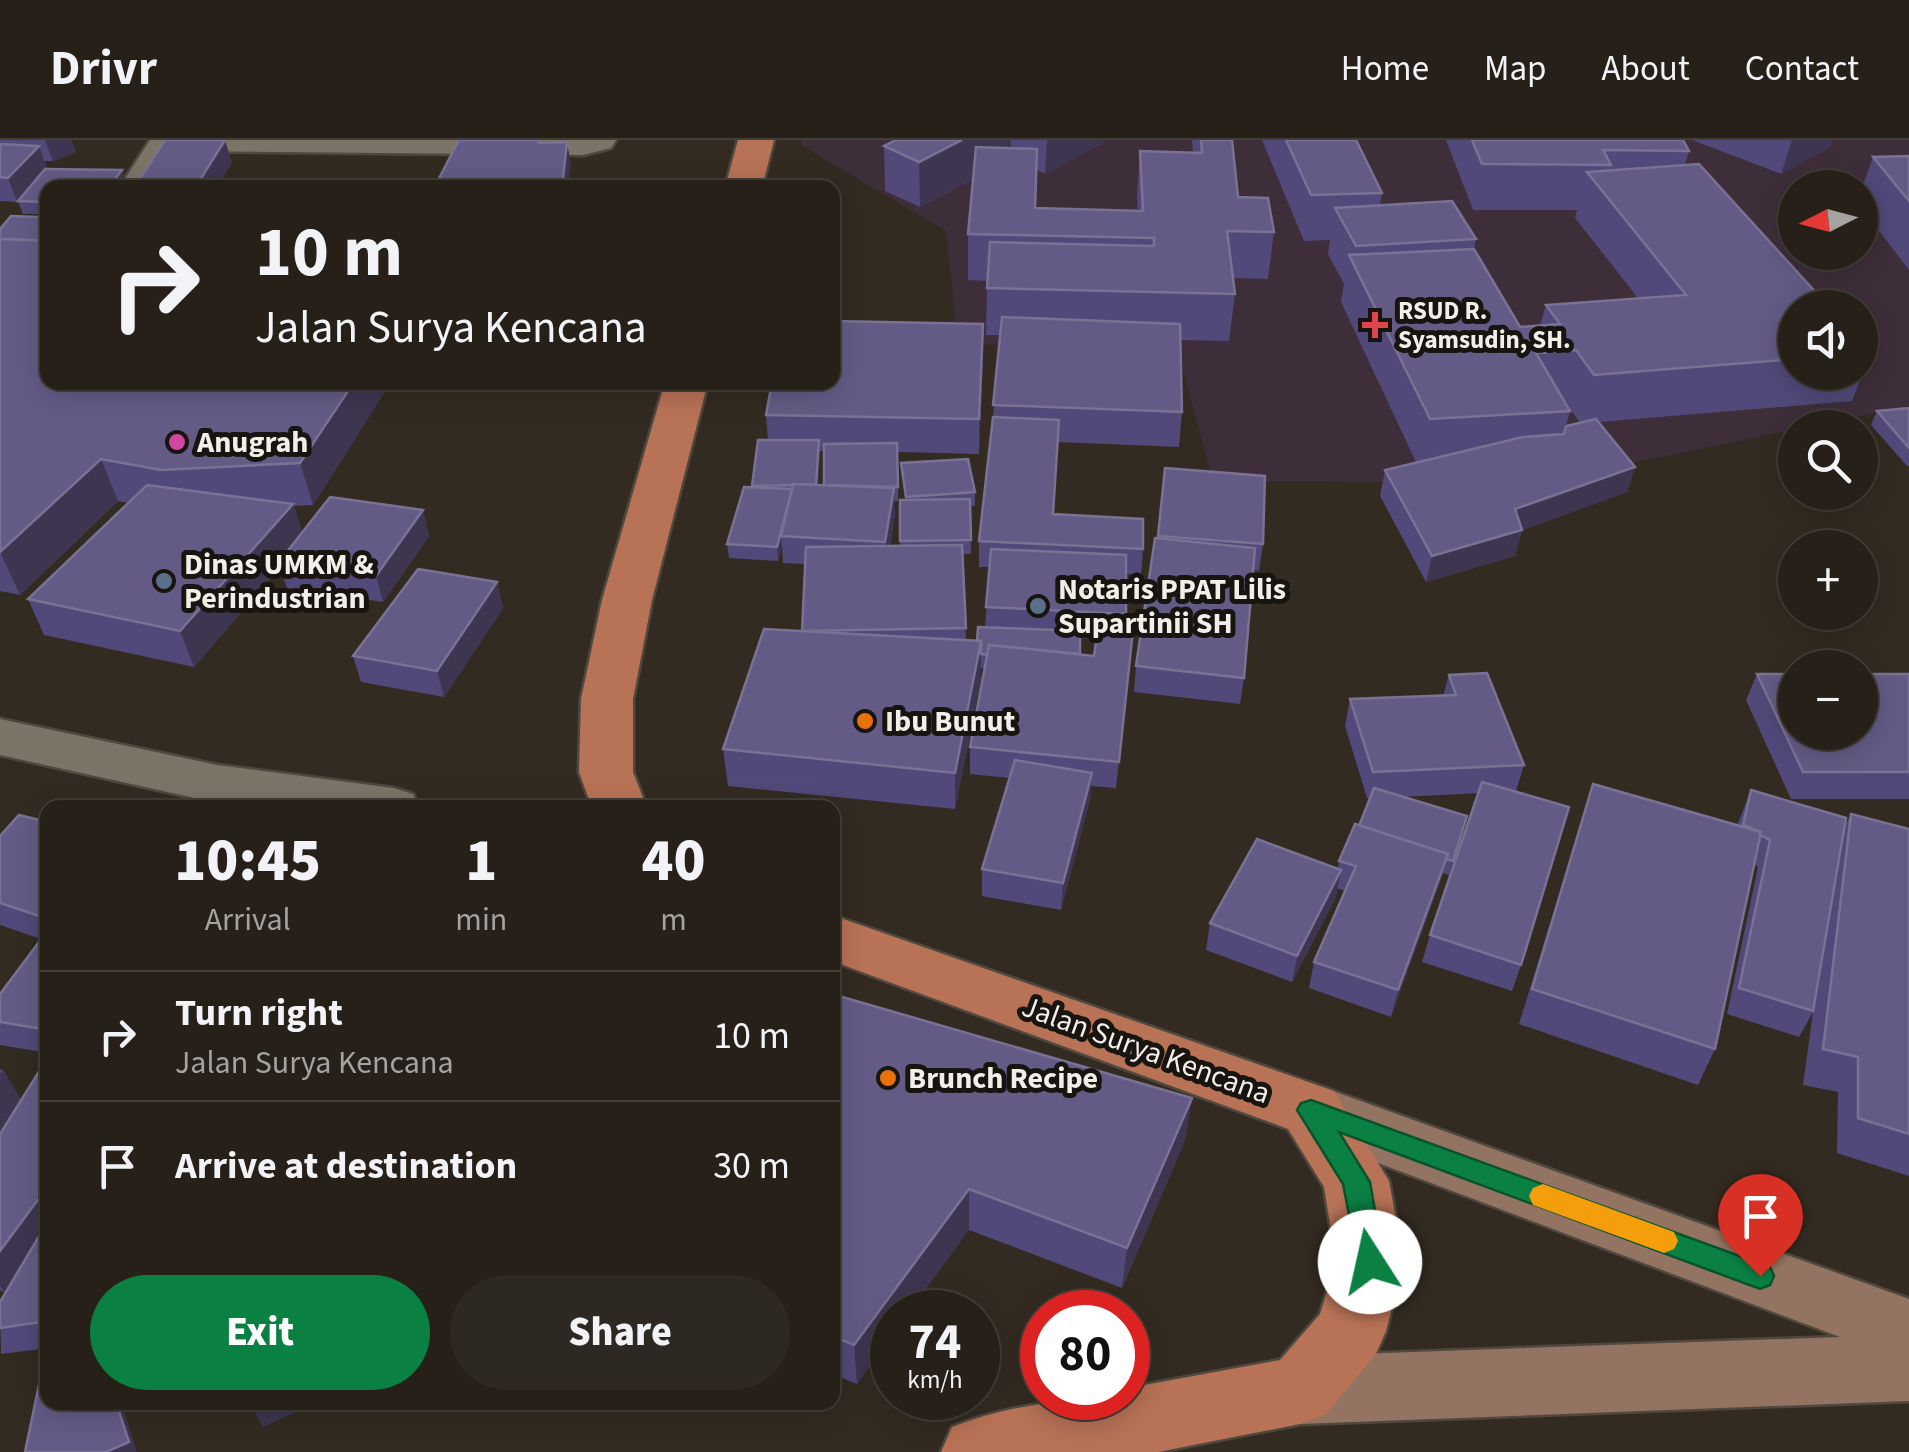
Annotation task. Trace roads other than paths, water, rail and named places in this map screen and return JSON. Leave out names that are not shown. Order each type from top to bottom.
[{"type":"highway","points":[[744,180],[756,140]]},
{"type":"highway","points":[[617,800],[606,772],[606,699],[658,482],[685,390]]},
{"type":"highway","name":"Jalan Surya Kencana","points":[[840,939],[1311,1110]]},
{"type":"highway","points":[[978,1452],[1300,1390],[1352,1331],[1370,1262],[1356,1182],[1311,1110]]},
{"type":"main road","name":"Jalan Surya Kencana","points":[[1311,1110],[1909,1331]]},
{"type":"main road","points":[[1300,1390],[1909,1368]]},
{"type":"street","points":[[141,180],[166,143],[175,140],[583,144],[598,140]]},
{"type":"street","points":[[0,736],[217,784],[335,800]]},
{"type":"place","name":"RSUD R. Syamsudin, SH.","points":[[1375,325]]},
{"type":"place","name":"Anugrah","points":[[177,442]]},
{"type":"place","name":"Dinas UMKM & Perindustrian","points":[[164,581]]},
{"type":"place","name":"Notaris PPAT Lilis Supartinii SH","points":[[1038,606]]},
{"type":"place","name":"Ibu Bunut","points":[[865,721]]},
{"type":"place","name":"Brunch Recipe","points":[[888,1078]]}]
